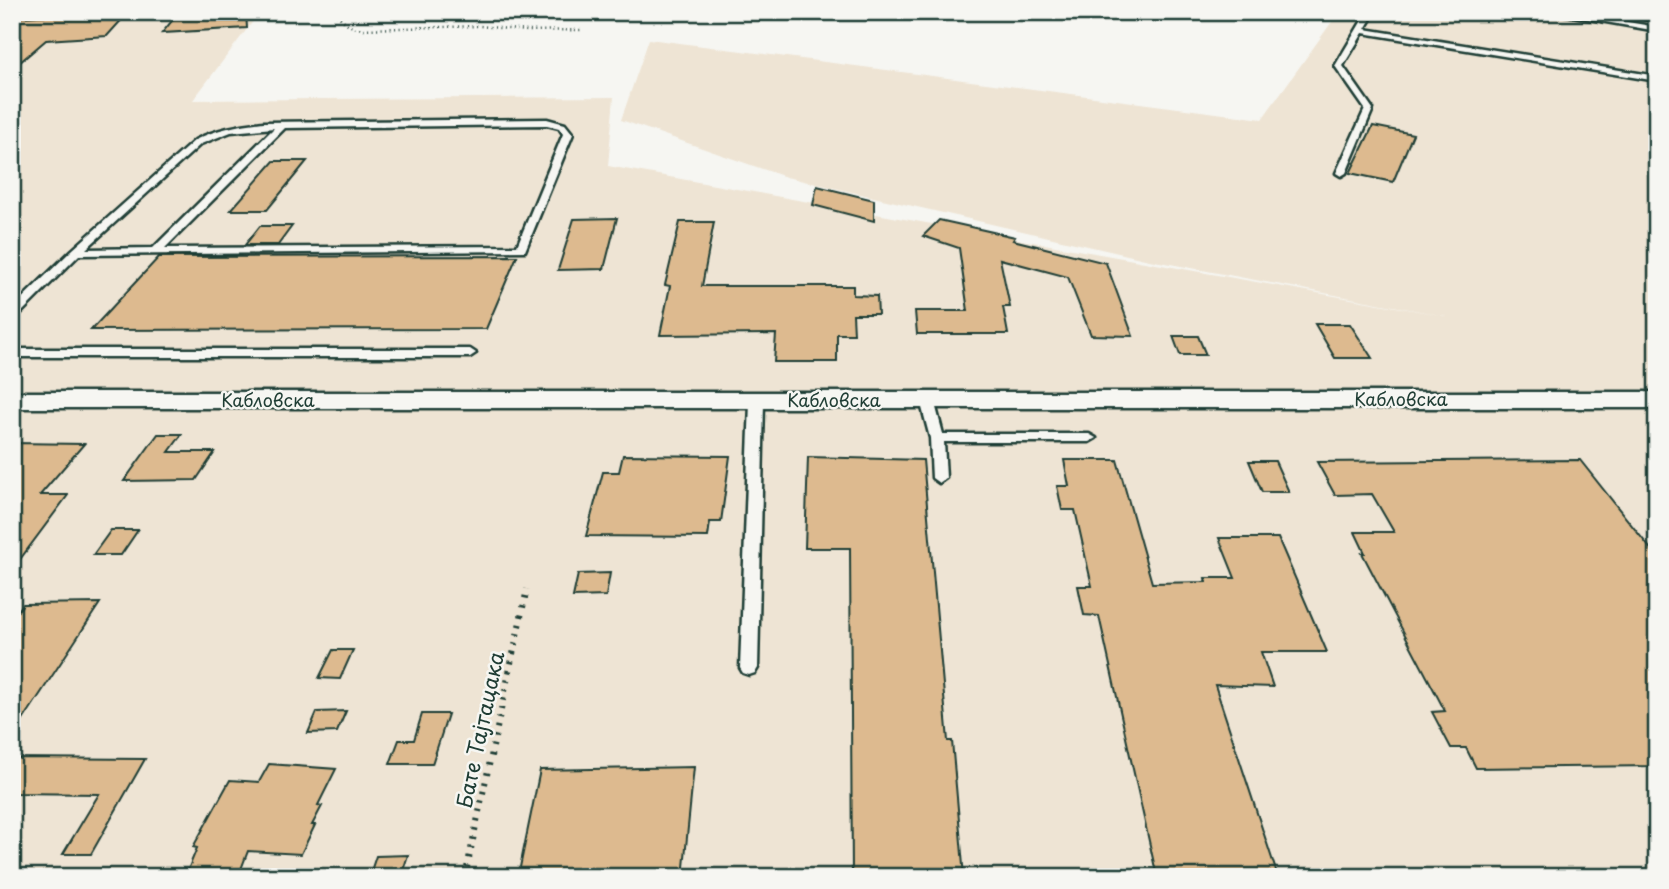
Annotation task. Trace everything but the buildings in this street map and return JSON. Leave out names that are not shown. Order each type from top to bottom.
[{"type":"street","name":"Кабловска","points":[[12,400],[1657,400]]},
{"type":"lane","points":[[1340,173],[1368,109],[1339,66],[1371,12]]},
{"type":"lane","points":[[1553,12],[1657,29]]},
{"type":"lane","points":[[1360,30],[1657,79]]},
{"type":"lane","points":[[12,315],[76,252],[198,142],[212,134],[234,128],[282,125],[547,122],[562,127],[568,134],[521,249],[76,252]]},
{"type":"lane","points":[[156,251],[282,125]]},
{"type":"lane","points":[[12,353],[470,353]]},
{"type":"lane","points":[[928,400],[937,439],[939,478]]},
{"type":"lane","points":[[749,668],[758,401]]},
{"type":"lane","points":[[937,439],[1089,438]]},
{"type":"path","points":[[333,12],[350,26],[362,29],[480,26],[527,31],[581,30]]},
{"type":"path","name":"Бате Тајтацака","points":[[466,877],[527,589]]},
{"type":"shaded area","points":[[12,12],[260,12],[193,100],[614,97],[608,166],[1446,316],[1149,260],[786,177],[621,120],[649,39],[1262,119],[1339,12],[1657,12],[1657,877],[12,877]]},
{"type":"railway","points":[[1594,12],[1657,21]]}]
